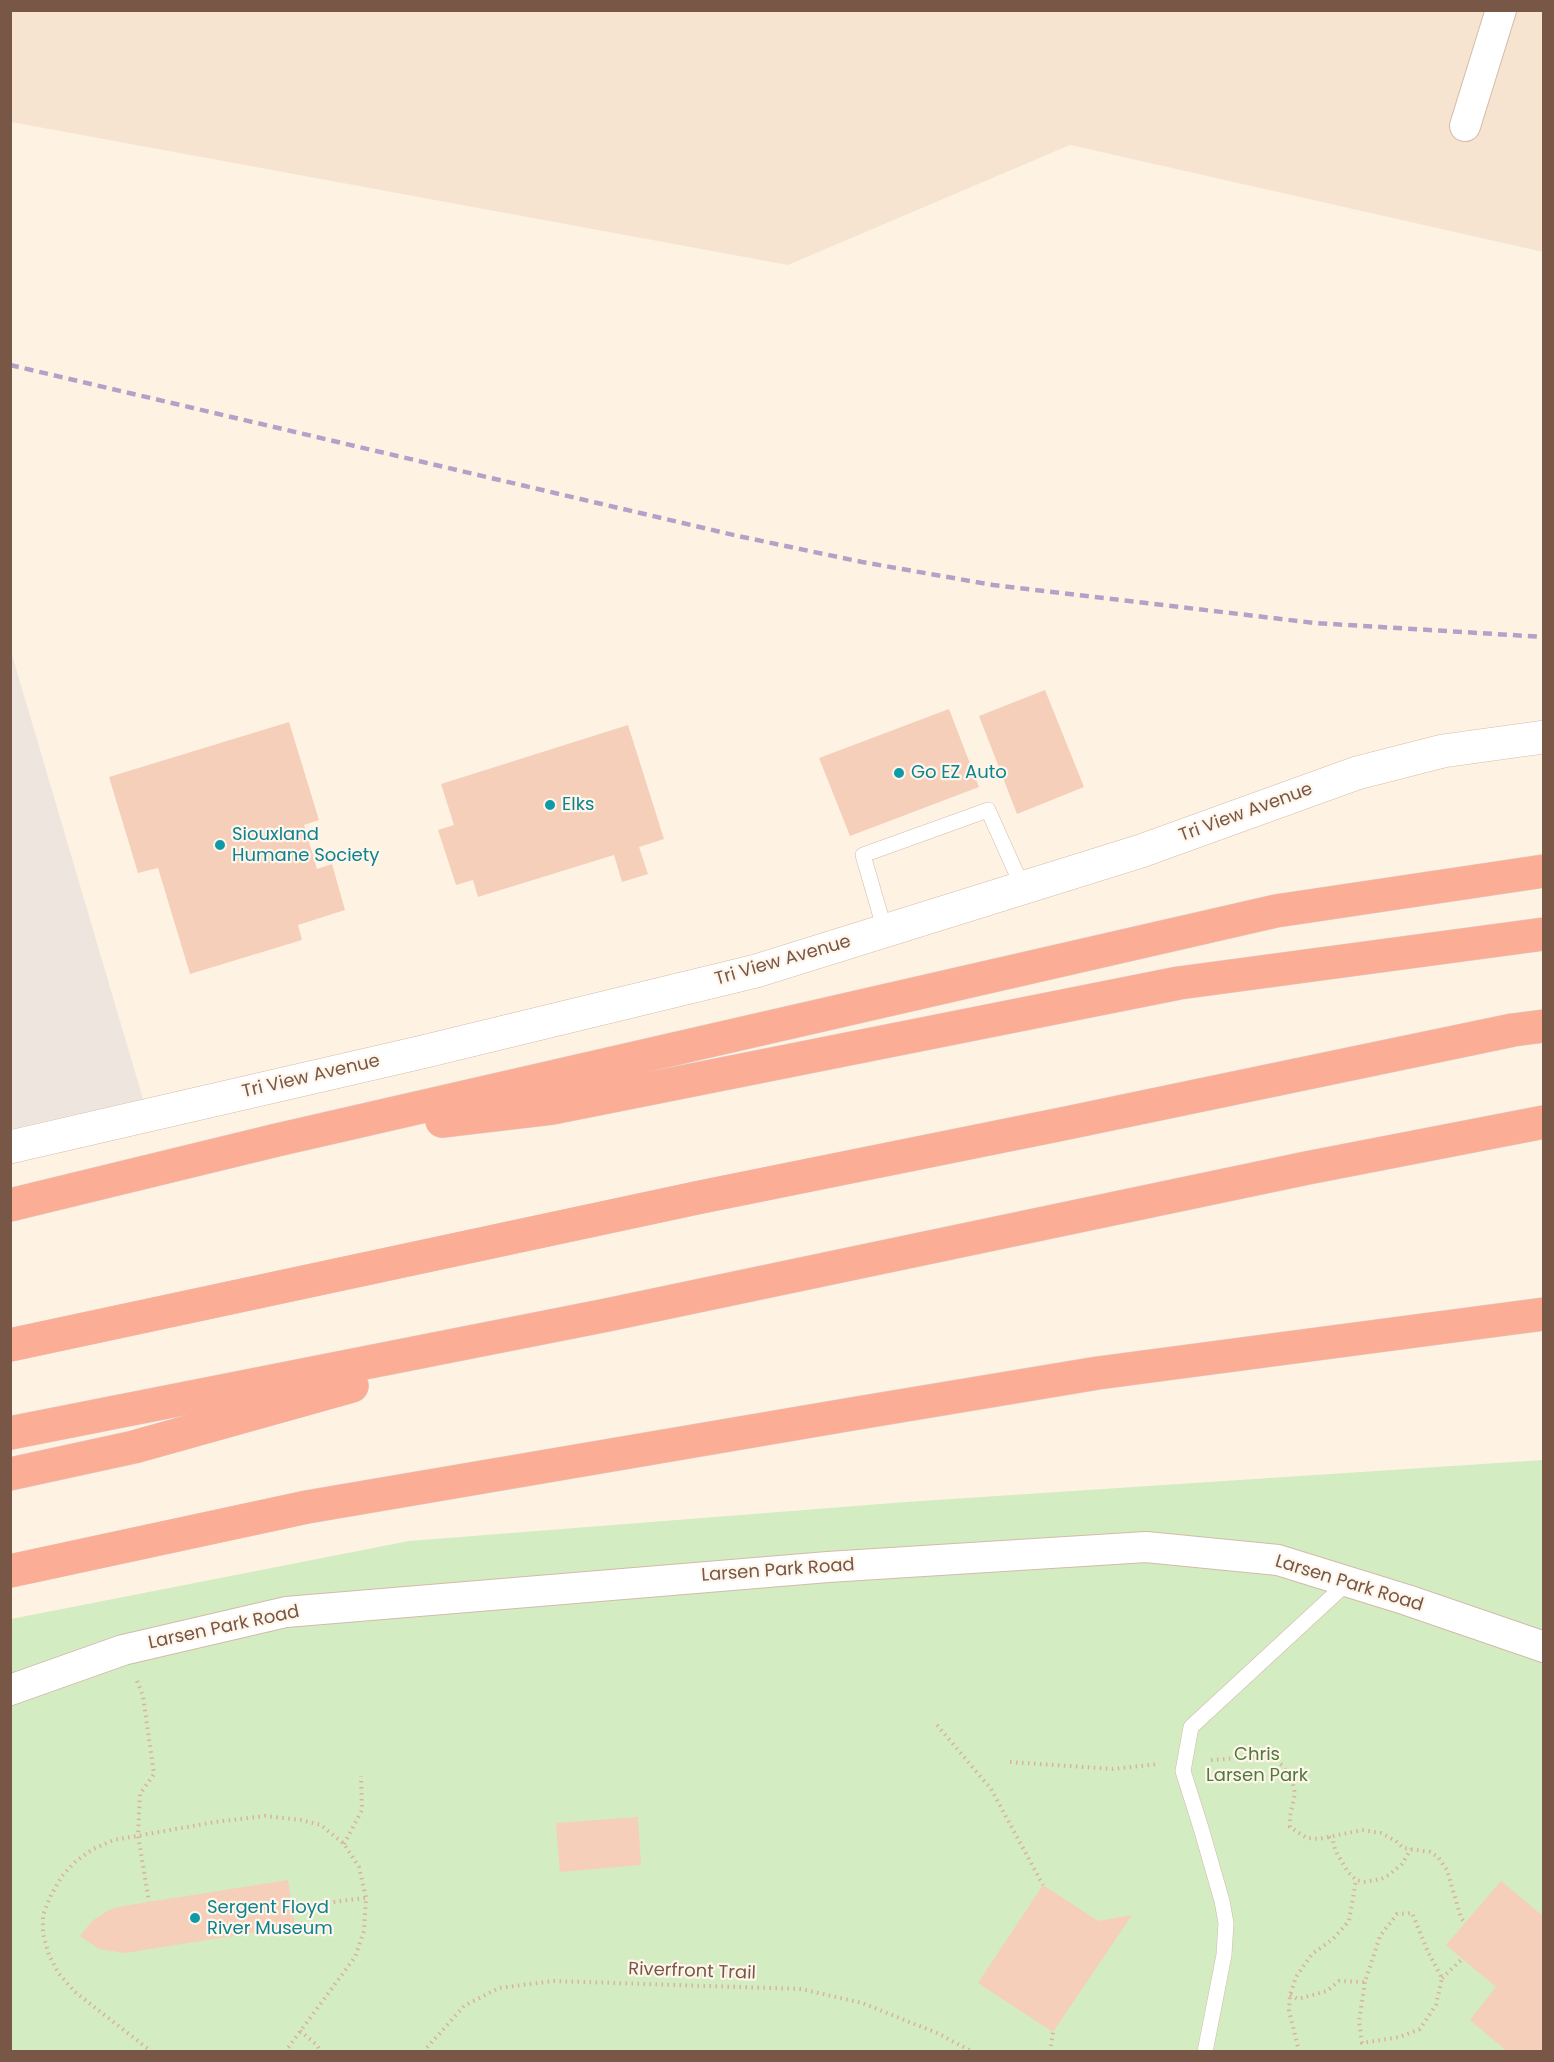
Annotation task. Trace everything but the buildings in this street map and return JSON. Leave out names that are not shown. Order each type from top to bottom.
[{"type":"highway","points":[[10,1205],[277,1140],[1276,911],[1544,872]]},
{"type":"highway","points":[[277,1140],[552,1108],[1179,983],[1544,934]]},
{"type":"highway","points":[[10,1345],[701,1197],[1501,1032],[1544,1026]]},
{"type":"highway","points":[[10,1433],[607,1315],[1307,1168],[1544,1122]]},
{"type":"highway","points":[[10,1571],[307,1507],[841,1416],[1098,1373],[1544,1314]]},
{"type":"highway","points":[[10,1474],[134,1447],[607,1315]]},
{"type":"street","points":[[1465,126],[1501,10]]},
{"type":"street","name":"Tri View Avenue","points":[[10,1148],[756,971],[1141,851],[1357,773],[1443,751],[1544,737]]},
{"type":"street","name":"Larsen Park Road","points":[[10,1690],[123,1650],[286,1612],[816,1568],[1146,1547],[1278,1560],[1544,1647]]},
{"type":"lane","points":[[885,931],[864,855],[987,810],[1023,888]]},
{"type":"lane","points":[[1205,2052],[1224,1955],[1226,1923],[1222,1900],[1183,1771],[1191,1727],[1348,1582]]},
{"type":"path","points":[[123,1650],[143,1696],[154,1774],[140,1794],[138,1835],[149,1902]]},
{"type":"path","points":[[937,1725],[991,1789],[1043,1885]]},
{"type":"path","points":[[1010,1762],[1113,1768],[1266,1756],[1283,1766],[1293,1784],[1295,1794],[1290,1827],[1306,1838],[1319,1839],[1362,1830],[1371,1831],[1381,1833],[1396,1841],[1403,1848],[1430,1852],[1448,1870],[1461,1918],[1465,1923]]},
{"type":"path","points":[[344,1844],[362,1810],[361,1776]]},
{"type":"path","points":[[152,2052],[75,1992],[59,1974],[49,1955],[43,1934],[43,1915],[51,1895],[62,1876],[76,1860],[93,1848],[114,1840],[215,1822],[265,1816],[321,1825],[344,1844],[359,1867],[366,1898],[364,1932],[355,1957],[285,2052]]},
{"type":"path","points":[[1329,1837],[1342,1863],[1356,1880],[1364,1882],[1389,1875],[1402,1864],[1411,1849]]},
{"type":"path","points":[[1299,2052],[1289,2010],[1290,1995],[1302,1966],[1312,1954],[1333,1939],[1348,1921],[1356,1880]]},
{"type":"path","points":[[292,1907],[366,1898]]},
{"type":"path","points":[[1442,1978],[1428,1952],[1412,1913],[1397,1914],[1380,1936],[1365,1982],[1359,2021],[1362,2043],[1400,2037],[1420,2029],[1436,2005],[1442,1978],[1461,1960]]},
{"type":"path","name":"Riverfront Trail","points":[[423,2052],[464,2006],[499,1988],[553,1981],[801,1989],[862,2002],[937,2033],[973,2052]]},
{"type":"path","points":[[1290,1995],[1298,1999],[1327,1991],[1339,1981],[1365,1982]]},
{"type":"path","points":[[300,2031],[317,2045],[321,2052]]},
{"type":"path","points":[[1050,2052],[1053,2032]]},
{"type":"shaded area","points":[[10,11],[1543,11],[1543,252],[1070,145],[788,265],[11,122]]},
{"type":"shaded area","points":[[10,648],[143,1099],[11,1129],[10,1129]]},
{"type":"green space","name":"Chris Larsen Park","points":[[1543,1460],[1543,2051],[11,2052],[11,1619],[409,1541],[906,1502]]},
{"type":"railway","points":[[10,365],[738,536],[862,562],[993,585],[1315,623],[1544,637]]},
{"type":"place","name":"Go EZ Auto","points":[[899,773]]},
{"type":"place","name":"Elks","points":[[550,805]]},
{"type":"place","name":"Siouxland Humane Society","points":[[220,845]]},
{"type":"place","name":"Sergent Floyd River Museum","points":[[195,1918]]}]
